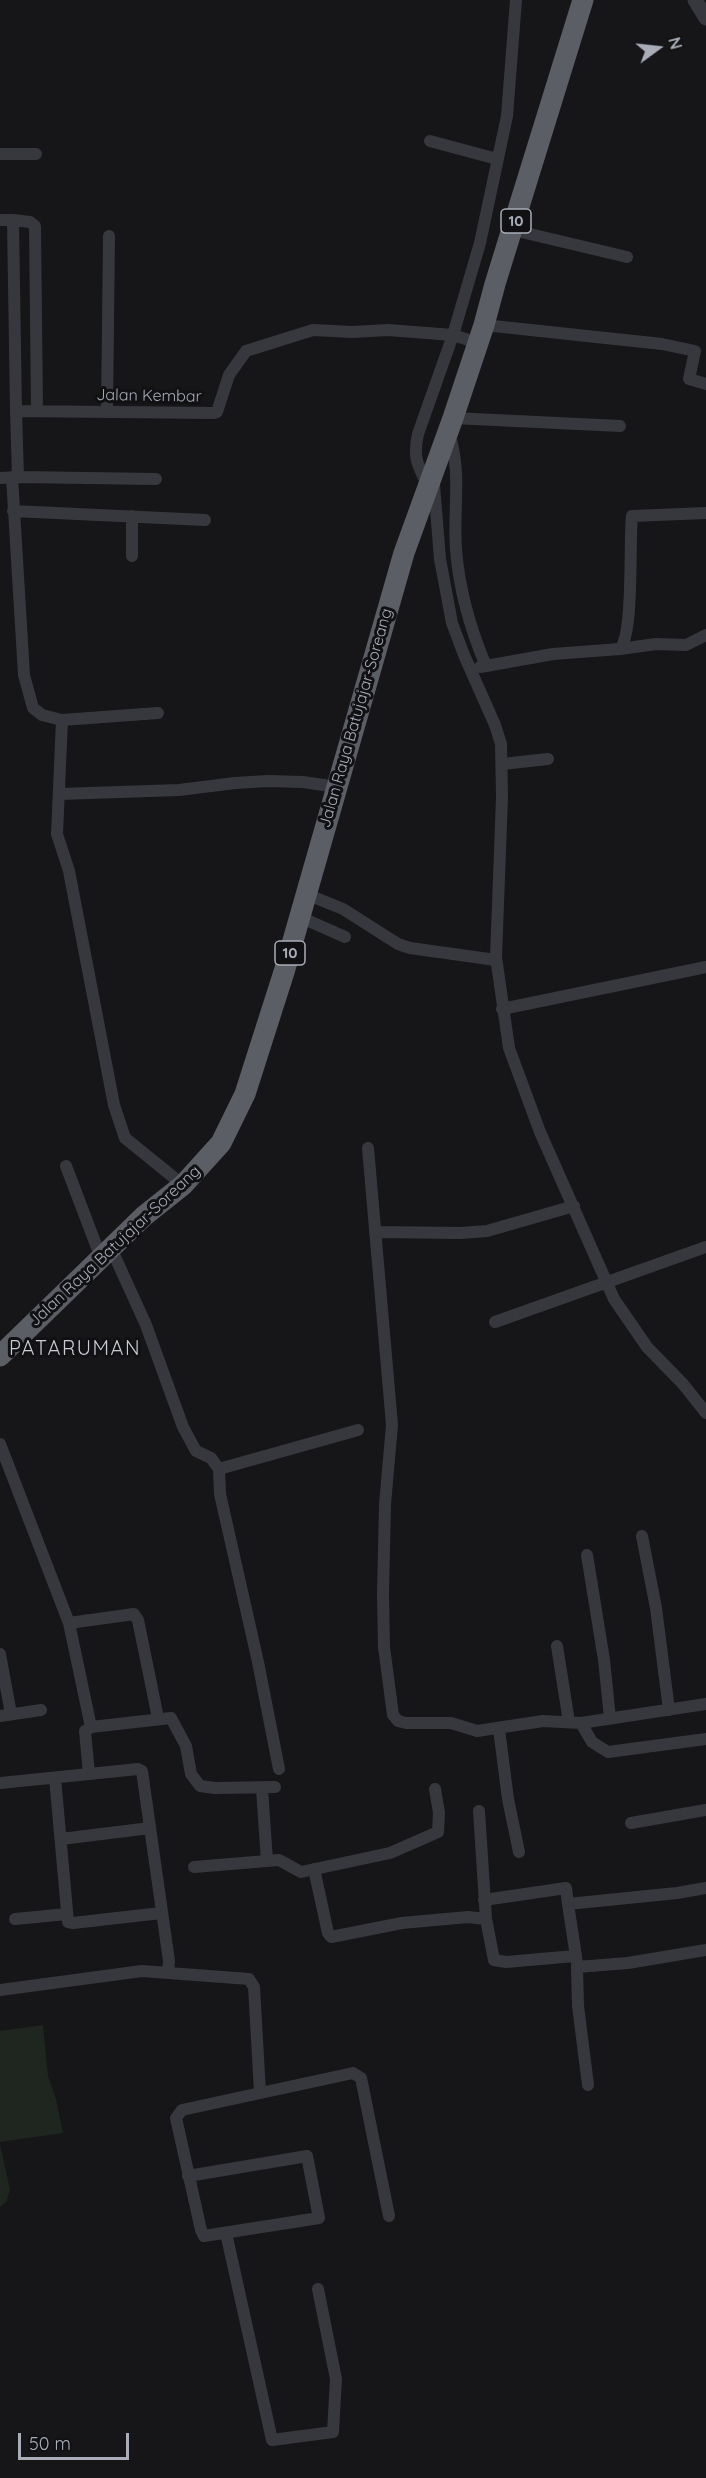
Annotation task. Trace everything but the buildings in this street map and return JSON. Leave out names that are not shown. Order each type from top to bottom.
[{"type":"highway","name":"Jalan Raya Batujajar-Soreang","points":[[0,1356],[144,1216],[183,1185],[221,1143],[245,1094],[300,917],[385,615],[513,230],[583,0]]},
{"type":"street","points":[[478,667],[452,623],[444,590],[432,472],[416,462],[415,449],[418,434],[455,336],[480,243],[507,116],[516,0]]},
{"type":"street","points":[[695,0],[706,18]]},
{"type":"street","points":[[430,141],[497,159]]},
{"type":"street","points":[[0,154],[36,154]]},
{"type":"street","points":[[37,411],[35,226],[30,222],[6,220],[16,411],[10,477],[27,693],[33,708],[42,715],[62,720],[158,713]]},
{"type":"street","points":[[513,230],[627,257]]},
{"type":"street","points":[[107,412],[109,236]]},
{"type":"street","name":"Jalan Kembar","points":[[16,411],[214,413],[217,411],[230,375],[246,351],[313,330],[352,332],[388,330],[455,336],[662,344],[695,351],[689,379],[706,384]]},
{"type":"street","points":[[620,426],[449,427],[458,474],[456,548],[478,667],[501,744],[496,960],[509,1048],[522,1087],[605,1282],[630,1326],[660,1362],[696,1398],[706,1413]]},
{"type":"street","points":[[10,477],[156,479]]},
{"type":"street","points":[[13,511],[205,520]]},
{"type":"street","points":[[620,648],[625,642],[632,516],[706,513]]},
{"type":"street","points":[[132,516],[132,556]]},
{"type":"street","points":[[478,667],[553,654],[656,644],[686,645],[706,635]]},
{"type":"street","points":[[62,720],[57,834],[69,871],[114,1105],[125,1138],[183,1185]]},
{"type":"street","points":[[502,764],[548,759]]},
{"type":"street","points":[[60,794],[179,790],[235,783],[268,782],[303,782],[337,787]]},
{"type":"street","points":[[306,894],[343,909],[398,944],[410,948],[496,960]]},
{"type":"street","points":[[300,917],[345,937]]},
{"type":"street","points":[[502,1009],[706,967]]},
{"type":"street","points":[[368,1148],[392,1425],[385,1504],[383,1594],[384,1647],[393,1715],[406,1723],[451,1723],[477,1731],[543,1721],[575,1722],[610,1718],[706,1704]]},
{"type":"street","points":[[66,1166],[106,1253],[146,1325],[183,1427],[196,1451],[211,1458],[219,1469],[220,1494],[258,1662],[279,1769]]},
{"type":"street","points":[[375,1232],[487,1231],[574,1206]]},
{"type":"street","points":[[495,1322],[706,1247]]},
{"type":"street","points":[[219,1469],[358,1430]]},
{"type":"street","points":[[0,1444],[69,1623],[91,1727]]},
{"type":"street","points":[[642,1536],[656,1608],[669,1710]]},
{"type":"street","points":[[587,1555],[604,1660],[610,1718]]},
{"type":"street","points":[[69,1623],[134,1614],[138,1620],[158,1718]]},
{"type":"street","points":[[557,1646],[575,1722],[592,1742],[608,1752],[706,1740]]},
{"type":"street","points":[[0,1654],[5,1715],[41,1710]]},
{"type":"street","points":[[89,1774],[85,1731],[91,1727],[171,1718],[186,1746],[191,1774],[200,1786],[268,1788],[267,1861]]},
{"type":"street","points":[[499,1729],[508,1799],[519,1852]]},
{"type":"street","points":[[0,1783],[138,1769],[142,1771],[169,1961],[168,1973]]},
{"type":"street","points":[[55,1778],[68,1922],[161,1913]]},
{"type":"street","points":[[194,1867],[284,1861],[301,1872],[390,1853],[438,1832],[435,1789]]},
{"type":"street","points":[[631,1822],[706,1810]]},
{"type":"street","points":[[479,1811],[484,1900],[494,1960],[627,1963],[706,1950]]},
{"type":"street","points":[[61,1839],[150,1828]]},
{"type":"street","points":[[314,1869],[328,1933],[331,1937],[402,1923],[468,1917],[486,1919]]},
{"type":"street","points":[[484,1900],[566,1888],[576,1961],[578,2006],[588,2085]]},
{"type":"street","points":[[568,1905],[706,1888]]},
{"type":"street","points":[[15,1919],[67,1914]]},
{"type":"street","points":[[0,1990],[142,1971],[249,1979],[253,1983],[260,2092]]},
{"type":"street","points":[[188,2176],[307,2156],[319,2218],[204,2236],[188,2176],[176,2118],[178,2113],[260,2092],[353,2073],[361,2078],[388,2216]]},
{"type":"street","points":[[226,2233],[272,2440],[333,2432],[336,2379],[318,2289]]},
{"type":"shaded area","points":[[43,2025],[48,2076],[56,2099],[63,2133],[0,2142],[0,2031]]},
{"type":"shaded area","points":[[0,2144],[10,2190],[6,2202],[0,2207]]},
{"type":"district","name":"PATARUMAN","points":[[75,1349]]}]
